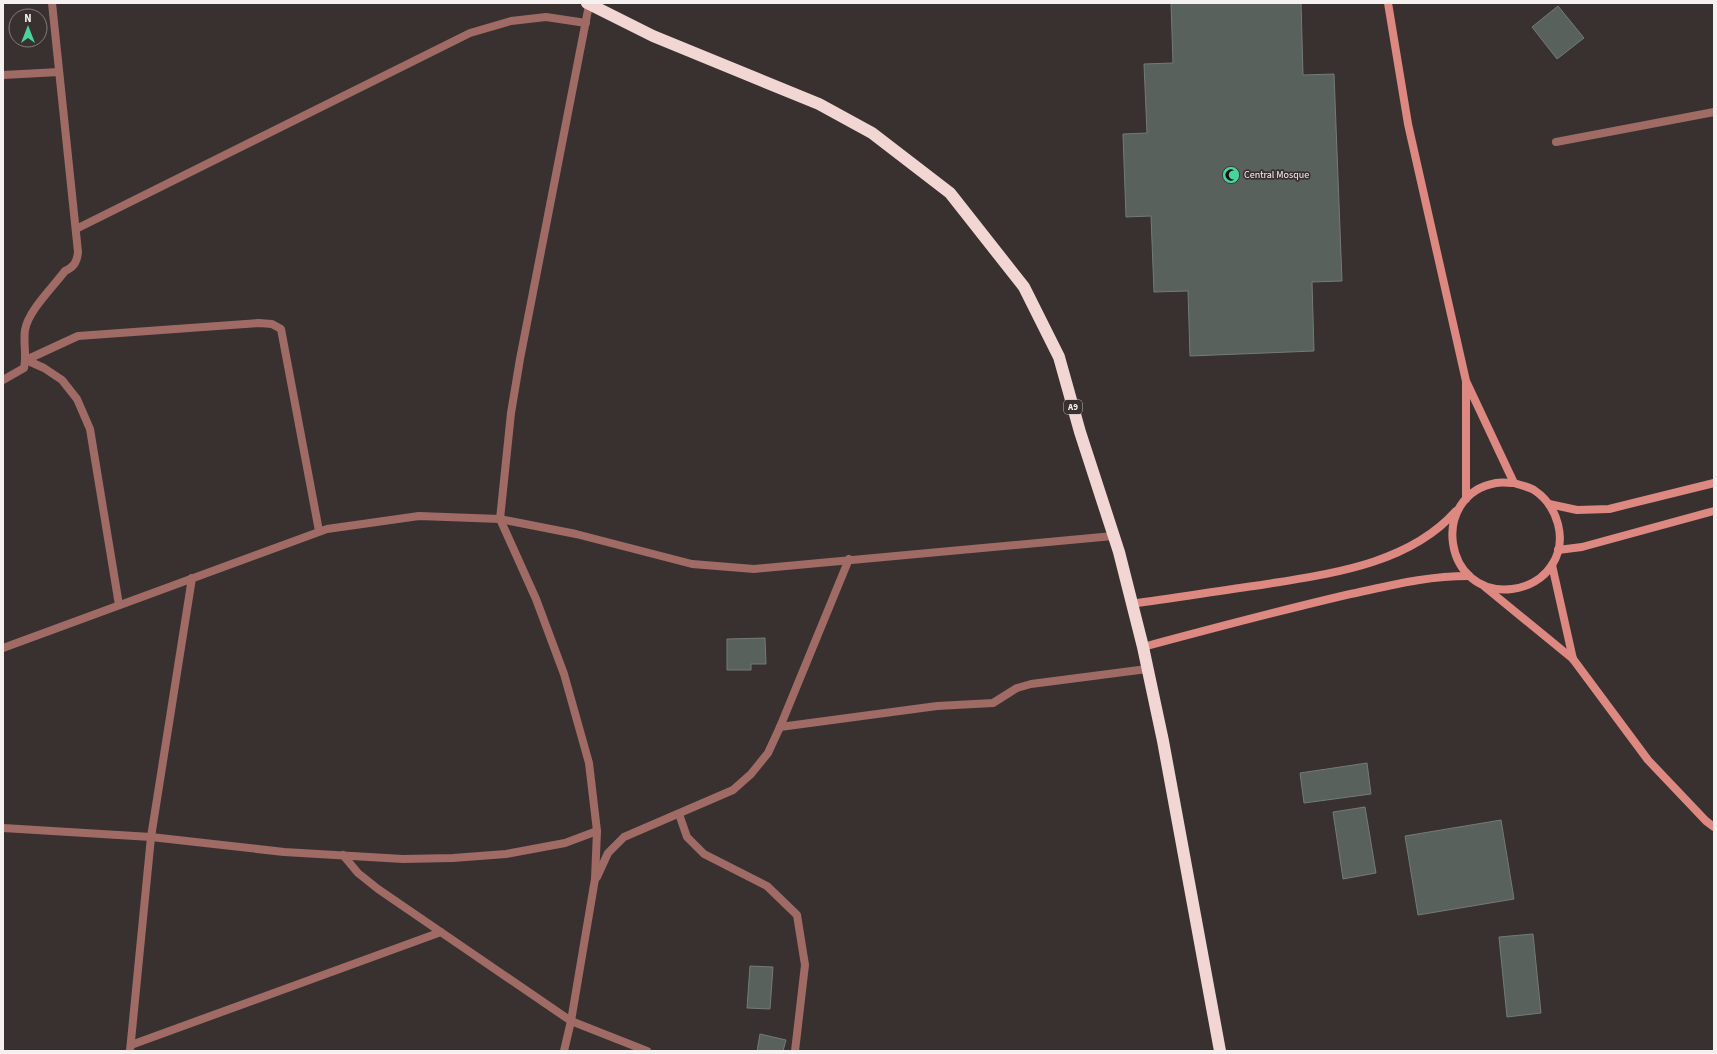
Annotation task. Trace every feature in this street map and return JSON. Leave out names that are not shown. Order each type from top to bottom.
[{"type":"highway","name":"A9","points":[[588,4],[653,36],[819,104],[872,133],[950,193],[1024,287],[1059,357],[1132,604],[1163,740],[1220,1051]]},
{"type":"main road","points":[[1388,3],[1408,124],[1466,381],[1514,483]]},
{"type":"main road","points":[[1466,381],[1463,503],[1453,524],[1451,543],[1457,561],[1469,576],[1573,659],[1648,760],[1706,821],[1714,827]]},
{"type":"main road","points":[[1132,604],[1323,575],[1377,560],[1411,547],[1442,526],[1479,488],[1496,483],[1514,483],[1534,490],[1549,504],[1557,518],[1560,534],[1558,550],[1552,565],[1538,580],[1521,588],[1502,590],[1483,586]]},
{"type":"main road","points":[[1549,504],[1577,510],[1609,509],[1714,483]]},
{"type":"main road","points":[[1558,550],[1582,547],[1714,511]]},
{"type":"main road","points":[[1552,565],[1573,659]]},
{"type":"main road","points":[[1143,647],[1283,610],[1417,579],[1441,576],[1469,576]]},
{"type":"street","points":[[3,380],[24,368],[26,360],[24,345],[28,319],[65,271],[72,267],[77,260],[76,229],[52,3]]},
{"type":"street","points":[[564,1051],[571,1021],[595,879],[597,831],[589,763],[564,674],[536,599],[500,519],[512,413],[520,359],[586,23],[588,4]]},
{"type":"street","points":[[76,229],[470,33],[512,21],[546,17],[586,23]]},
{"type":"street","points":[[3,75],[59,72]]},
{"type":"street","points":[[1556,142],[1714,112]]},
{"type":"street","points":[[26,360],[78,336],[259,323],[272,324],[281,329],[319,531]]},
{"type":"street","points":[[26,360],[44,368],[62,380],[77,399],[90,429],[119,605]]},
{"type":"street","points":[[3,648],[327,528],[419,516],[500,519],[576,534],[692,564],[754,569],[849,559],[1113,536]]},
{"type":"street","points":[[595,879],[608,853],[624,837],[733,790],[752,774],[768,753],[780,727],[849,559]]},
{"type":"street","points":[[192,578],[151,837],[130,1048],[441,932]]},
{"type":"street","points":[[780,727],[937,706],[993,703],[1017,688],[1031,684],[1147,669]]},
{"type":"street","points":[[679,814],[687,837],[704,854],[767,886],[796,915],[804,965],[795,1051]]},
{"type":"street","points":[[3,828],[151,837],[284,852],[403,859],[453,858],[506,854],[565,843],[597,831]]},
{"type":"street","points":[[343,855],[358,873],[378,889],[571,1021],[647,1051]]},
{"type":"building","name":"Central Mosque","points":[[1171,3],[1301,3],[1303,75],[1334,74],[1342,281],[1312,282],[1314,351],[1190,356],[1188,291],[1154,292],[1151,216],[1126,217],[1123,134],[1147,133],[1144,64],[1173,63]]},
{"type":"building","points":[[1558,6],[1584,38],[1557,59],[1532,27]]},
{"type":"building","points":[[765,638],[766,664],[751,664],[751,670],[727,670],[727,639]]},
{"type":"building","points":[[1367,763],[1371,794],[1304,803],[1300,773]]},
{"type":"building","points":[[1365,807],[1376,873],[1343,879],[1333,812]]},
{"type":"building","points":[[1501,820],[1514,899],[1418,915],[1405,836]]},
{"type":"building","points":[[1533,934],[1541,1013],[1507,1017],[1499,937]]},
{"type":"building","points":[[750,966],[773,967],[770,1009],[747,1008]]},
{"type":"building","points":[[760,1034],[786,1040],[783,1051],[757,1051]]},
{"type":"place","name":"Central Mosque","points":[[1231,175]]}]
